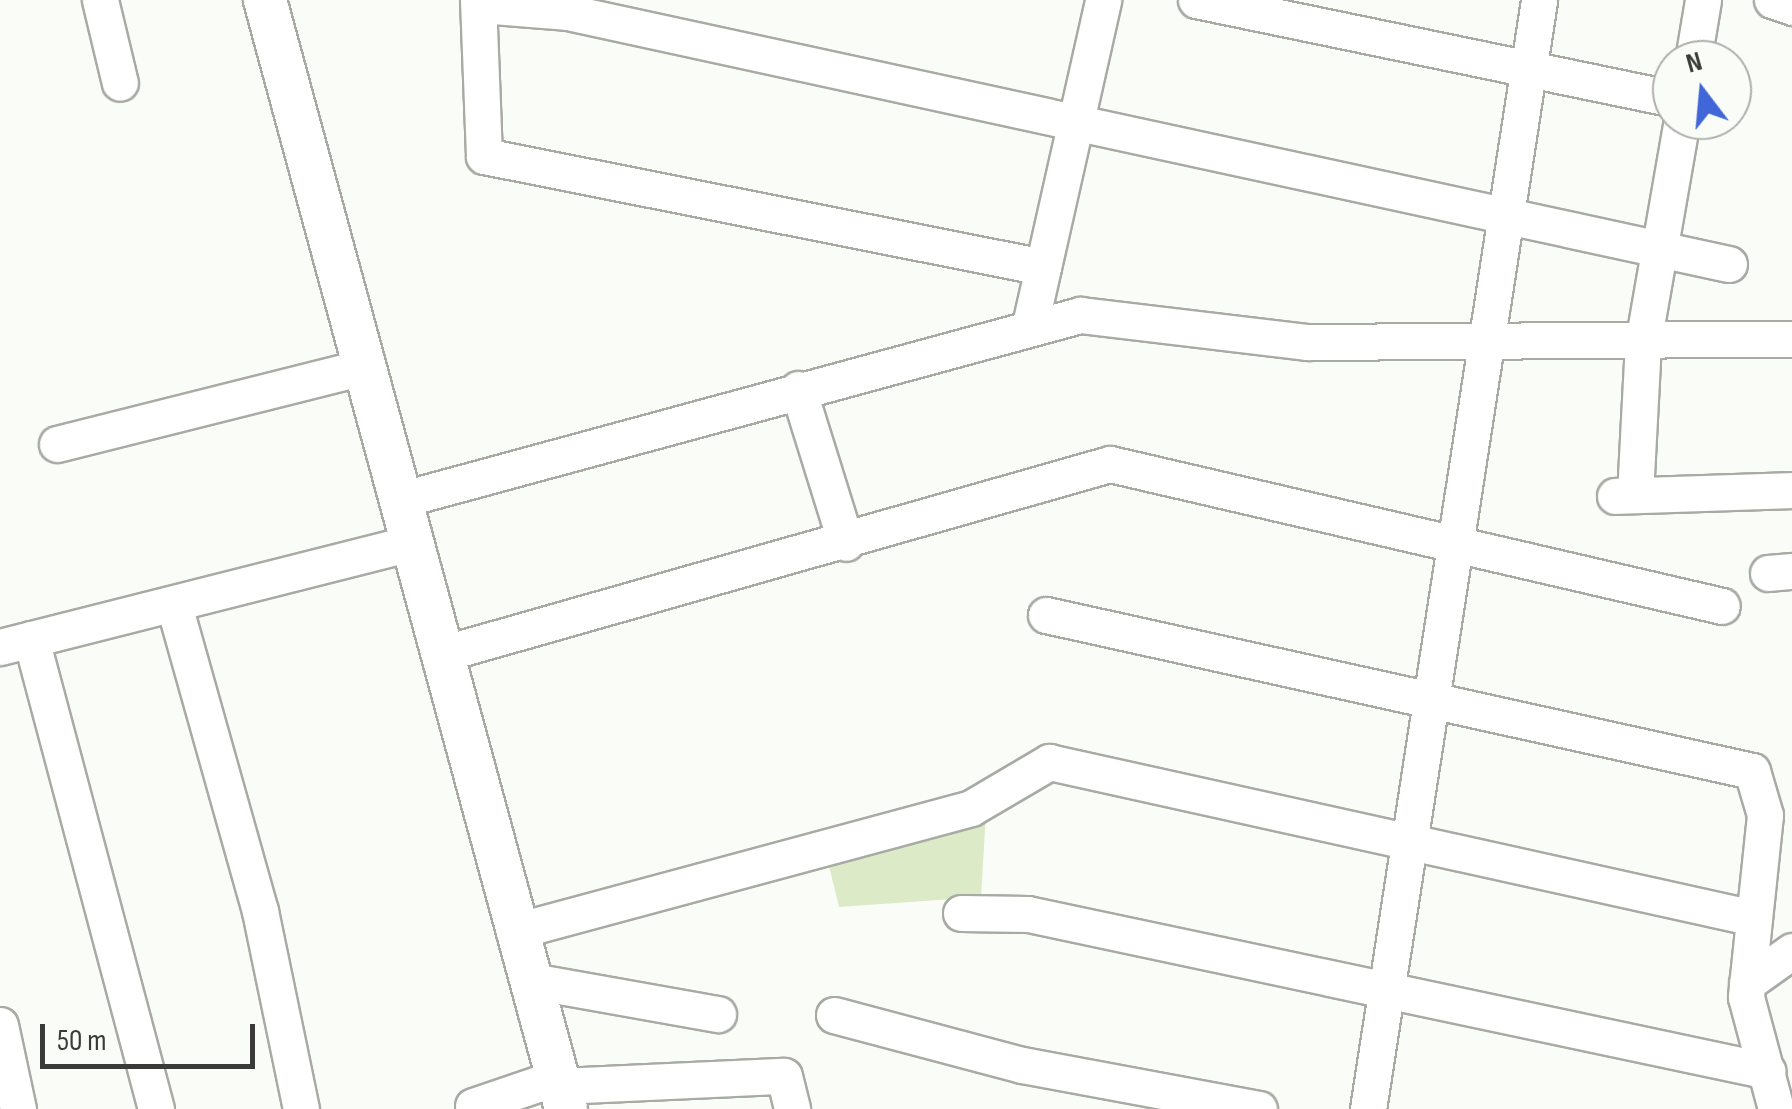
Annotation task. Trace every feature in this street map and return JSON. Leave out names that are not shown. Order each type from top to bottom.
[{"type":"street","points":[[100,0],[120,83]]},
{"type":"street","points":[[265,0],[562,1091]]},
{"type":"street","points":[[1030,325],[1103,0]]},
{"type":"street","points":[[1196,0],[1652,95]]},
{"type":"street","points":[[1368,1109],[1491,344],[1507,216],[1532,72],[1539,0]]},
{"type":"street","points":[[1696,40],[1703,0]]},
{"type":"street","points":[[1772,0],[1792,7]]},
{"type":"street","points":[[1043,267],[484,156],[478,2],[570,6],[1729,264]]},
{"type":"street","points":[[1679,140],[1643,343],[1625,495],[1792,490]]},
{"type":"street","points":[[403,499],[1030,325],[1080,315],[1307,342],[1491,344],[1792,339]]},
{"type":"street","points":[[57,444],[367,366]]},
{"type":"street","points":[[798,389],[846,543]]},
{"type":"street","points":[[445,653],[846,543],[1110,464],[1457,549],[1722,606]]},
{"type":"street","points":[[156,1109],[16,643],[414,542]]},
{"type":"street","points":[[174,605],[260,911],[300,1109]]},
{"type":"street","points":[[1046,615],[1752,771],[1779,823],[1754,918],[1747,984],[1776,1109]]},
{"type":"street","points":[[518,930],[971,808],[1049,762],[1754,918]]},
{"type":"street","points":[[961,913],[1028,914],[1768,1072]]},
{"type":"street","points":[[1747,984],[1792,951]]},
{"type":"street","points":[[532,980],[718,1014]]},
{"type":"street","points":[[834,1015],[1022,1065],[1259,1109]]},
{"type":"street","points":[[0,1025],[18,1109]]},
{"type":"street","points":[[473,1106],[562,1091],[784,1076],[792,1109]]},
{"type":"green space","points":[[986,813],[981,897],[839,907],[827,858]]}]
